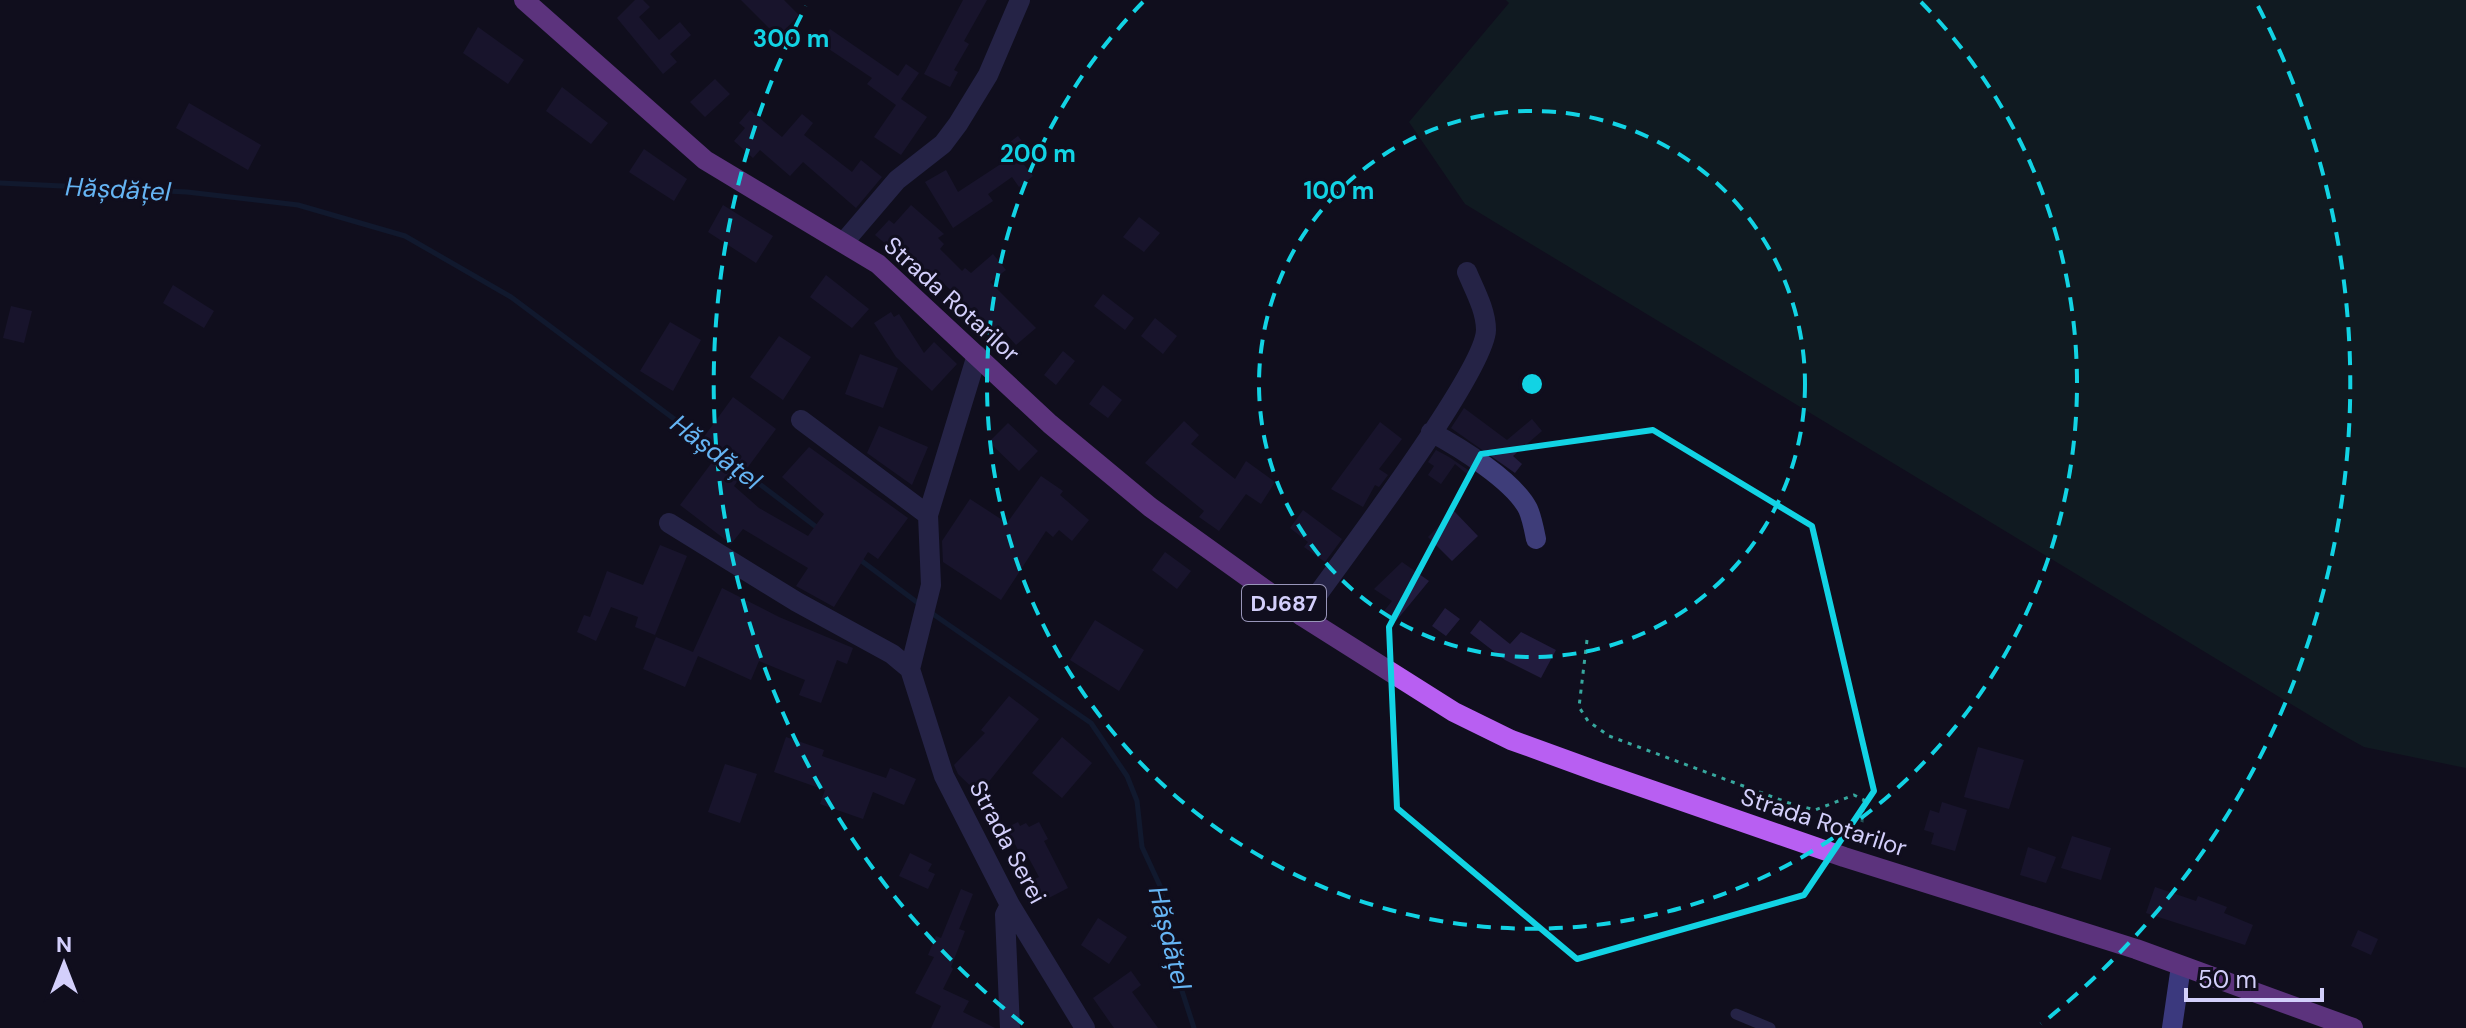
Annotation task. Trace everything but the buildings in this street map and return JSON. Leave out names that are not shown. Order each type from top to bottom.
[{"type":"main road","name":"Strada Rotarilor","points":[[524,0],[705,160],[736,182],[844,242],[900,281],[1107,473],[1302,616],[1419,691],[1511,740],[1844,857],[2085,932],[2353,1028]]},
{"type":"main road","points":[[2172,1028],[2181,966]]},
{"type":"street","points":[[844,242],[897,180],[943,144],[981,87],[1017,7],[1022,13],[1037,0]]},
{"type":"street","points":[[1302,616],[1431,432],[1478,358],[1486,330],[1481,305],[1467,272]]},
{"type":"street","points":[[669,523],[797,602],[892,654],[910,669],[931,585],[928,515],[977,355]]},
{"type":"street","points":[[801,420],[928,515]]},
{"type":"street","points":[[1431,432],[1462,448],[1495,474],[1528,507],[1536,539]]},
{"type":"street","name":"Strada Serei","points":[[910,669],[944,776],[1010,905],[1085,1028]]},
{"type":"street","points":[[1010,905],[1005,915],[1010,1028]]},
{"type":"street","points":[[1006,953],[1039,950]]},
{"type":"lane","points":[[1736,1014],[1770,1028]]},
{"type":"path","points":[[1587,640],[1579,707],[1588,721],[1609,736],[1664,759],[1789,803],[1815,810],[1854,795],[1864,800],[1865,810],[1844,857]]},
{"type":"highlighted area","points":[[1653,430],[1812,526],[1874,791],[1804,895],[1577,959],[1397,808],[1389,627],[1481,454]]},
{"type":"green space","points":[[1506,0],[2466,0],[2466,768],[2364,747],[2339,733],[1465,204],[1409,122],[1509,3]]},
{"type":"waterway","name":"Hășdățel","points":[[0,183],[187,192],[298,205],[405,236],[511,297],[705,442]]},
{"type":"waterway","name":"Hășdățel","points":[[741,470],[819,529]]},
{"type":"waterway","name":"Hășdățel","points":[[859,559],[922,606]]},
{"type":"waterway","name":"Hășdățel","points":[[930,612],[1091,723],[1127,776],[1137,801],[1142,847],[1161,888],[1174,966],[1194,1028]]}]
